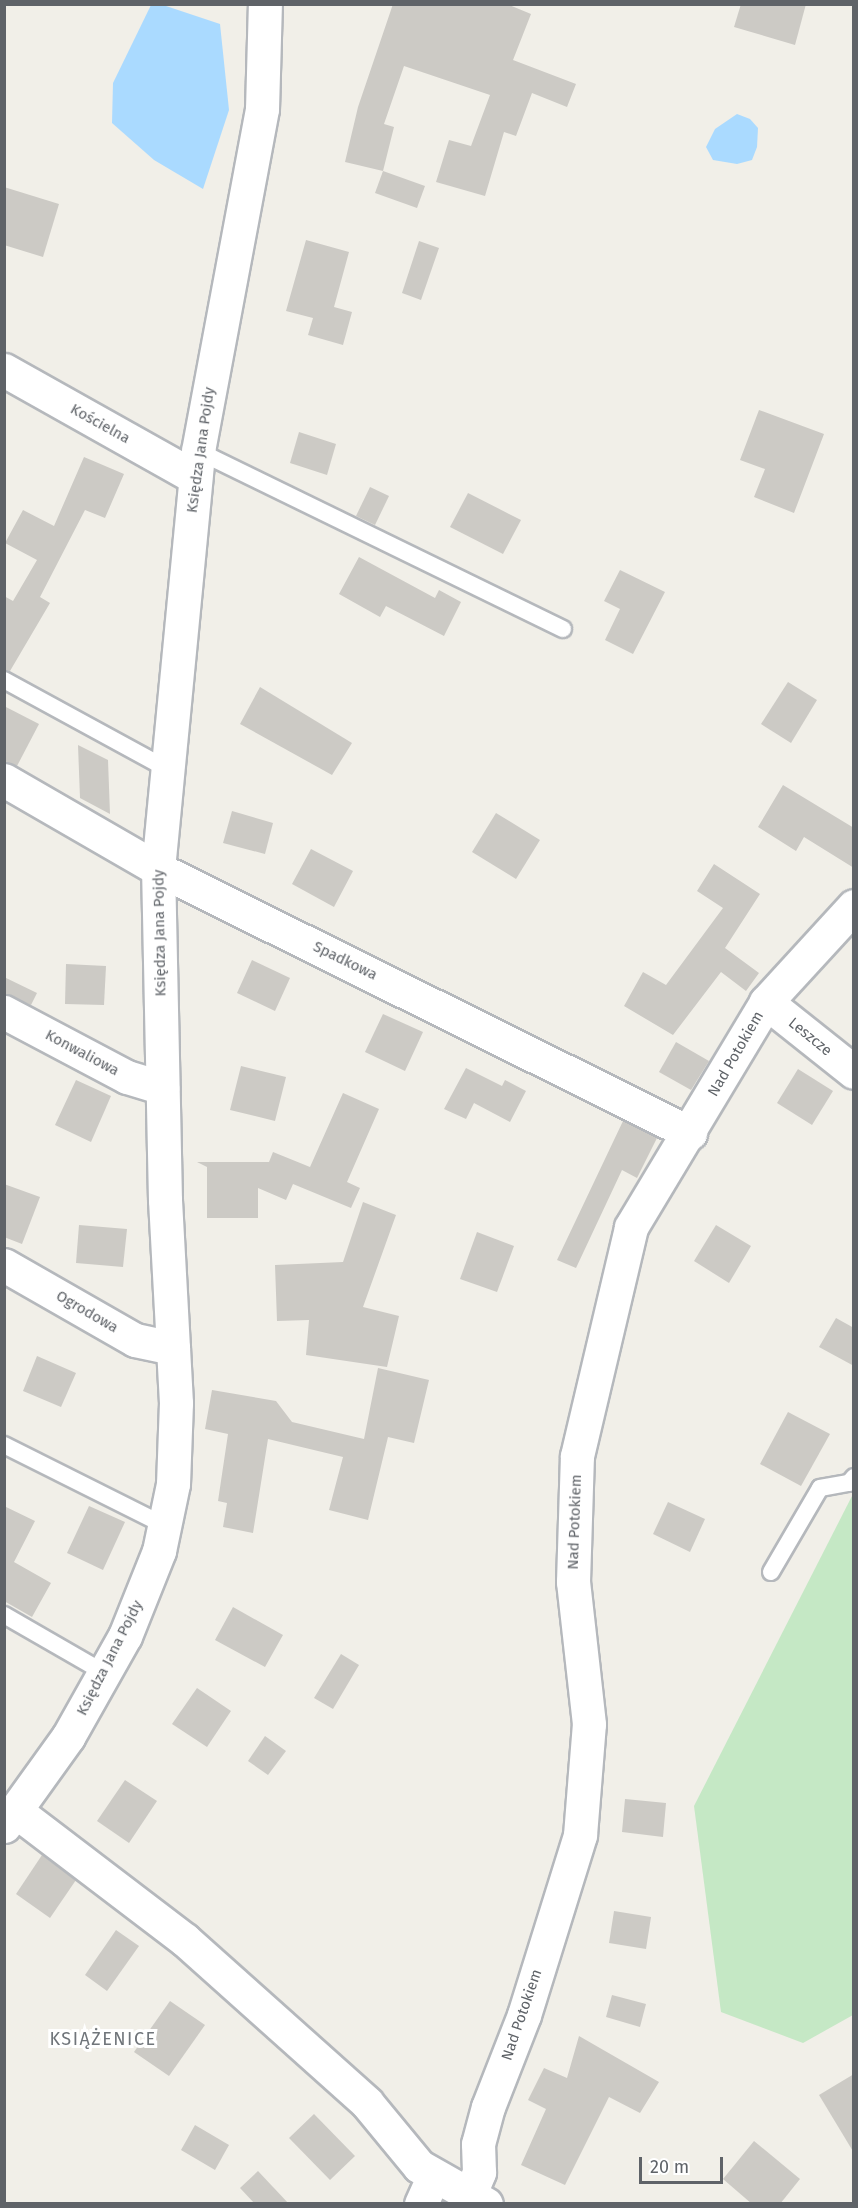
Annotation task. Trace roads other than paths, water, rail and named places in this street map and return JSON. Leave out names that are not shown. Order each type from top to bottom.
[{"type":"street","name":"Księdza Jana Pojdy","points":[[11,1819],[105,1673],[141,1600],[166,1526],[176,1458],[162,1088],[158,869],[196,464],[262,109],[265,4]]},
{"type":"street","name":"Kościelna","points":[[4,370],[196,464]]},
{"type":"street","name":"Spadkowa","points":[[4,780],[158,869],[690,1133]]},
{"type":"street","name":"Nad Potokiem","points":[[478,2200],[478,2145],[488,2107],[524,2015],[580,1835],[589,1724],[573,1582],[577,1456],[631,1227],[690,1133],[766,1002],[854,906]]},
{"type":"street","name":"Leszcze","points":[[766,1002],[854,1071]]},
{"type":"street","name":"Konwaliowa","points":[[4,1012],[127,1077],[162,1088]]},
{"type":"street","name":"Ogrodowa","points":[[4,1265],[135,1340],[173,1348]]},
{"type":"street","points":[[11,1819],[185,1940],[367,2103],[419,2166],[427,2190],[478,2200]]},
{"type":"lane","points":[[196,464],[563,629]]},
{"type":"lane","points":[[4,680],[167,769]]},
{"type":"lane","points":[[4,1445],[166,1526]]},
{"type":"lane","points":[[771,1572],[820,1488],[849,1483],[854,1477]]},
{"type":"lane","points":[[4,1615],[105,1673]]},
{"type":"water","points":[[151,5],[163,5],[220,24],[229,110],[203,189],[154,160],[112,123],[113,83]]},
{"type":"water","points":[[737,114],[750,119],[758,128],[757,147],[752,160],[737,164],[713,160],[706,147],[715,129]]},
{"type":"district","name":"KSIĄŻENICE","points":[[103,2039]]}]
